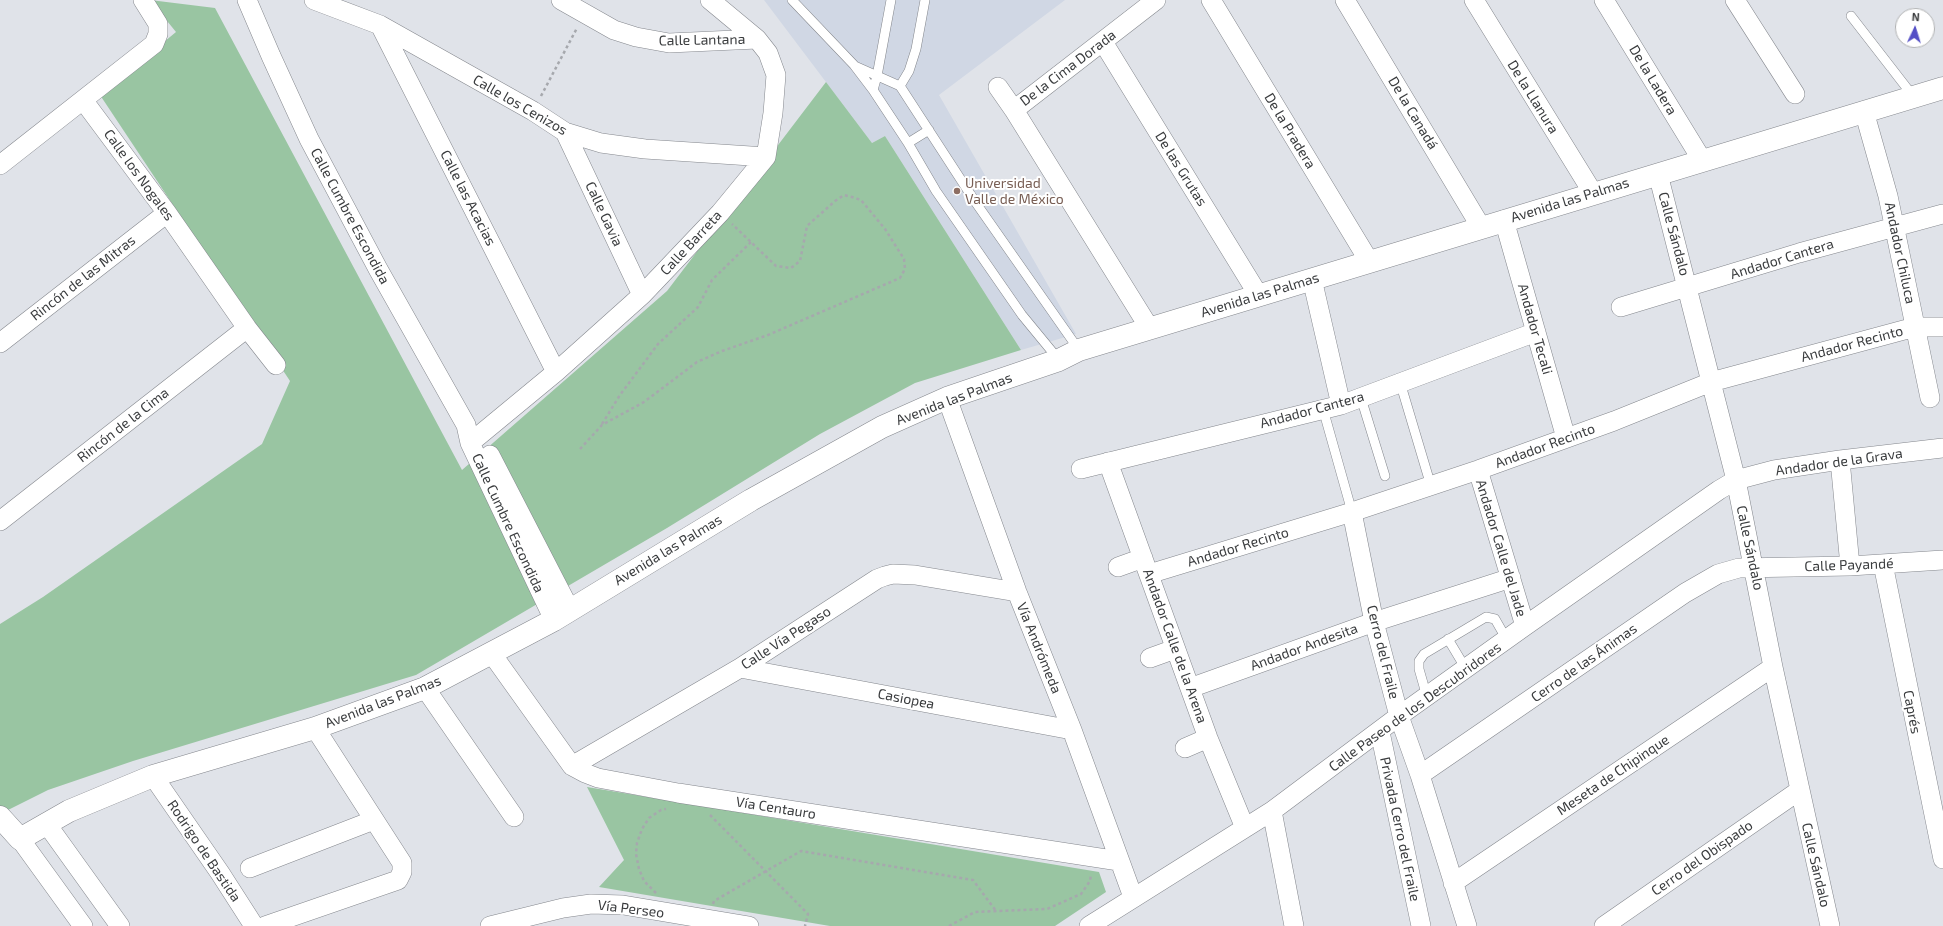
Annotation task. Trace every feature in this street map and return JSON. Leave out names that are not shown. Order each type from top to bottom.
[{"type":"street","points":[[0,164],[154,44],[158,34],[158,24],[143,0]]},
{"type":"street","name":"Calle Cumbre Escondida","points":[[247,0],[309,139],[378,269],[472,435],[562,615]]},
{"type":"street","name":"Calle los Cenizos","points":[[314,0],[380,25],[533,111],[566,132],[601,143],[645,149],[766,157]]},
{"type":"street","name":"Calle Lantana","points":[[561,0],[614,30],[636,37],[669,43],[756,39]]},
{"type":"street","name":"Calle Barreta","points":[[472,435],[556,372],[642,295],[720,213],[766,157],[774,113],[776,75],[768,53],[756,39],[710,0]]},
{"type":"street","name":"De la Cima Dorada","points":[[1150,330],[1014,110],[1156,0]]},
{"type":"street","name":"De la Pradera","points":[[1211,0],[1369,262]]},
{"type":"street","name":"De la Canadá","points":[[1345,0],[1481,227]]},
{"type":"street","name":"De la Llanura","points":[[1474,0],[1593,193]]},
{"type":"street","name":"De la Ladera","points":[[1604,0],[1702,160]]},
{"type":"street","points":[[1735,0],[1795,94]]},
{"type":"street","name":"Calle las Acacias","points":[[380,25],[556,372]]},
{"type":"street","name":"De las Grutas","points":[[1103,42],[1259,296]]},
{"type":"street","points":[[998,88],[1014,110]]},
{"type":"street","name":"Avenida las Palmas","points":[[20,839],[46,823],[88,803],[153,776],[315,728],[425,688],[492,654],[562,615],[750,500],[882,427],[947,398],[1059,360],[1079,350],[1150,330],[1864,110],[1943,88]]},
{"type":"street","name":"Calle los Nogales","points":[[83,100],[167,213],[247,328],[276,365]]},
{"type":"street","name":"Andador Chiluca","points":[[1864,110],[1880,162],[1930,398]]},
{"type":"street","name":"Calle Gavia","points":[[566,132],[642,295]]},
{"type":"street","name":"Calle Sándalo","points":[[1658,174],[1736,480],[1773,667],[1828,925]]},
{"type":"street","name":"Rincón de las Mitras","points":[[0,342],[167,213]]},
{"type":"street","name":"Andador Cantera","points":[[1621,307],[1894,226],[1943,214]]},
{"type":"street","name":"Andador Tecali","points":[[1504,220],[1566,438]]},
{"type":"street","points":[[1312,279],[1332,407]]},
{"type":"street","name":"Andador Recinto","points":[[1118,567],[1146,566],[1352,512],[1478,470],[1711,382],[1915,327],[1943,327]]},
{"type":"street","name":"Rincón de la Cima","points":[[0,522],[247,328]]},
{"type":"street","name":"Andador Cantera","points":[[1081,469],[1332,407],[1361,398],[1400,382],[1536,332]]},
{"type":"street","name":"Vía Andrómeda","points":[[947,398],[1017,592],[1072,730],[1133,897]]},
{"type":"street","name":"Andador de la Grava","points":[[1736,480],[1774,470],[1840,460],[1943,448]]},
{"type":"street","points":[[1840,460],[1850,566]]},
{"type":"street","name":"Andador Calle de la Arena","points":[[1108,462],[1208,738],[1245,828]]},
{"type":"street","name":"Andador Calle del Jade","points":[[1478,470],[1525,626]]},
{"type":"street","name":"Calle Paseo de los Descubridores","points":[[1090,926],[1133,897],[1272,811],[1380,732],[1399,716],[1525,626],[1718,490],[1736,480]]},
{"type":"street","name":"Cerro del Fraile","points":[[1352,512],[1374,622],[1399,716],[1420,775],[1467,926]]},
{"type":"street","name":"Calle Payandé","points":[[1754,567],[1850,566],[1943,560]]},
{"type":"street","name":"Caprés","points":[[1883,564],[1941,839],[1943,859]]},
{"type":"street","name":"Cerro de las Ánimas","points":[[1420,775],[1696,586],[1718,574],[1739,568],[1754,567]]},
{"type":"street","name":"Calle Vía Pegaso","points":[[572,766],[740,668],[877,579],[893,574],[915,575],[1017,592]]},
{"type":"street","name":"Andador Andesita","points":[[1190,688],[1374,622],[1511,578]]},
{"type":"street","points":[[1150,658],[1175,649]]},
{"type":"street","name":"Vía Centauro","points":[[492,654],[572,766],[598,778],[678,793],[1119,861]]},
{"type":"street","name":"Meseta de Chipinque","points":[[1454,883],[1773,667]]},
{"type":"street","name":"Casiopea","points":[[740,668],[1072,730]]},
{"type":"street","points":[[425,688],[514,817]]},
{"type":"street","points":[[264,926],[398,880],[402,872],[402,863],[315,728]]},
{"type":"street","name":"Privada Cerro del Fraile","points":[[1380,732],[1422,926]]},
{"type":"street","points":[[1185,748],[1208,738]]},
{"type":"street","name":"Rodrigo de Bastida","points":[[153,776],[220,872],[254,926]]},
{"type":"street","name":"Cerro del Obispado","points":[[1604,926],[1800,790]]},
{"type":"street","points":[[1272,811],[1294,926]]},
{"type":"street","points":[[1,820],[20,839],[79,925]]},
{"type":"street","points":[[250,868],[374,820]]},
{"type":"street","points":[[46,823],[120,926]]},
{"type":"street","name":"Vía Perseo","points":[[490,926],[563,908],[591,904],[623,905],[749,926]]},
{"type":"lane","points":[[792,0],[854,66],[873,90],[908,143],[936,191],[1022,316],[1059,360]]},
{"type":"lane","points":[[873,90],[891,0]]},
{"type":"lane","points":[[900,86],[909,71],[916,49],[925,0]]},
{"type":"lane","points":[[1851,16],[1913,96]]},
{"type":"lane","points":[[854,66],[900,86],[1029,281],[1079,350]]},
{"type":"lane","points":[[908,143],[929,130]]},
{"type":"lane","points":[[1400,382],[1431,486]]},
{"type":"lane","points":[[1361,398],[1386,476]]},
{"type":"lane","points":[[1332,407],[1352,512]]},
{"type":"lane","points":[[1427,697],[1419,661],[1424,654],[1486,617],[1495,619],[1507,640]]},
{"type":"lane","points":[[1448,639],[1466,669]]},
{"type":"path","points":[[533,111],[584,14]]},
{"type":"path","points":[[602,425],[644,402],[697,362],[722,351],[768,336],[900,278],[905,270],[904,259],[885,230],[861,200],[852,197],[844,196],[835,201],[807,226],[800,261],[791,268],[776,266],[720,213]]},
{"type":"path","points":[[580,449],[602,425],[620,395],[658,344],[698,307],[712,280],[751,242]]},
{"type":"path","points":[[653,910],[656,894],[644,881],[639,869],[636,854],[637,843],[642,829],[649,818],[661,810],[676,807],[678,793]]},
{"type":"path","points":[[710,798],[708,814],[808,914],[805,926]]},
{"type":"path","points":[[711,920],[714,901],[801,851],[973,880],[996,911]]},
{"type":"path","points":[[949,926],[975,912],[1047,908],[1081,894],[1090,881],[1093,856]]},
{"type":"shaded area","name":"Universidad Valle de México","points":[[764,0],[1065,0],[939,95],[1076,334],[1021,350],[885,136],[872,143]]},
{"type":"green space","points":[[150,0],[215,8],[462,470],[667,291],[826,82],[872,143],[885,136],[1021,350],[915,383],[820,434],[667,528],[416,675],[133,761],[48,790],[0,814],[0,624],[43,597],[262,444],[290,381],[100,95],[176,32]]},
{"type":"green space","points":[[587,787],[1099,872],[1106,892],[1055,926],[830,926],[599,887],[624,860]]},
{"type":"place","name":"Universidad Valle de México","points":[[957,191]]}]
